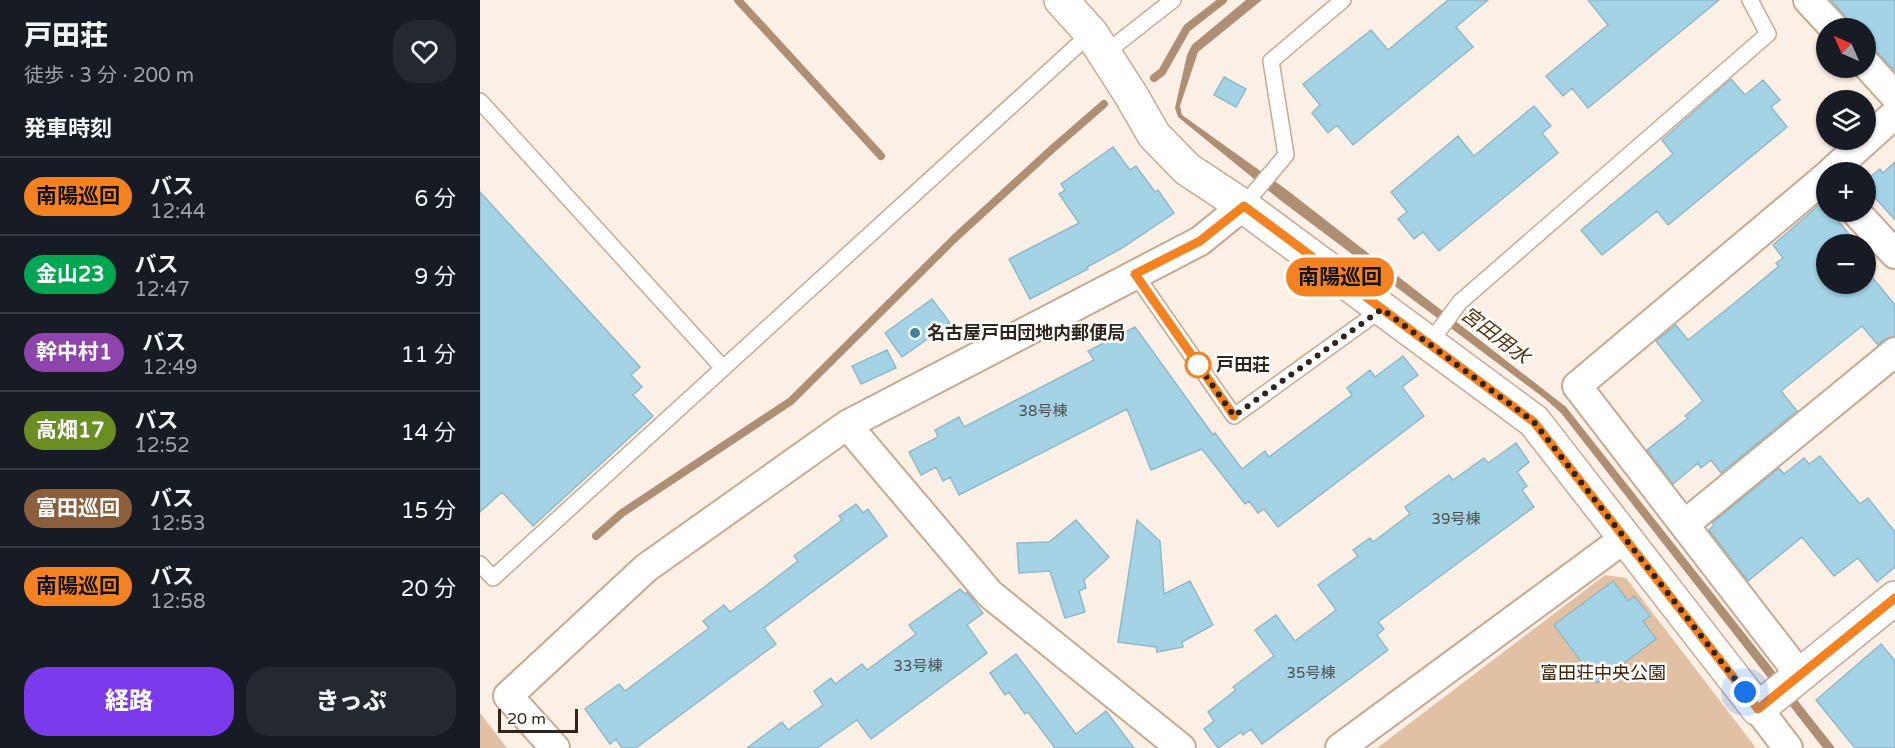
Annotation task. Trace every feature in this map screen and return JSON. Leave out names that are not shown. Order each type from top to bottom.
[{"type":"street","points":[[1808,0],[1825,18]]},
{"type":"street","points":[[1069,2],[1131,95],[1154,135],[1187,169],[1250,199],[1382,309],[1435,335],[1534,422],[1625,538],[1781,690]]},
{"type":"street","points":[[1876,75],[1895,96]]},
{"type":"street","points":[[1843,162],[1895,114]]},
{"type":"street","points":[[1788,748],[1781,690],[1685,524],[1577,386],[1816,186]]},
{"type":"street","points":[[555,748],[508,696],[646,568],[847,425],[1200,241],[1250,199]]},
{"type":"street","points":[[1865,222],[1895,254]]},
{"type":"street","points":[[1685,524],[1895,352]]},
{"type":"street","points":[[847,425],[990,594],[1181,748]]},
{"type":"street","points":[[1340,748],[1625,538]]},
{"type":"street","points":[[1781,690],[1895,598]]},
{"type":"lane","points":[[480,564],[493,579],[723,368],[1098,44],[1173,0]]},
{"type":"lane","points":[[1250,199],[1286,155],[1271,61],[1343,0]]},
{"type":"lane","points":[[1435,335],[1460,302],[1768,34],[1750,0]]},
{"type":"lane","points":[[480,101],[723,368]]},
{"type":"lane","points":[[1135,274],[1234,416],[1382,309]]},
{"type":"green space","name":"富田荘中央公園","points":[[1605,575],[1626,578],[1756,748],[1377,748]]},
{"type":"green space","points":[[480,713],[507,748],[480,748]]},
{"type":"shaded area","points":[[1246,0],[1262,0],[1198,52],[1180,106],[1182,115],[1287,190],[1566,407],[1835,748],[1823,748],[1561,413],[1280,200],[1178,117],[1175,108],[1187,55],[1192,45]]},
{"type":"building","points":[[1448,0],[1488,0],[1456,27],[1473,47],[1353,145],[1337,125],[1328,133],[1312,113],[1320,105],[1303,84],[1371,30],[1388,50]]},
{"type":"building","points":[[1588,0],[1719,0],[1588,108],[1572,88],[1563,96],[1546,76],[1608,25]]},
{"type":"building","points":[[1831,0],[1895,0],[1895,71],[1876,52],[1876,18],[1846,17]]},
{"type":"building","points":[[1224,77],[1246,89],[1236,107],[1214,95]]},
{"type":"building","points":[[1731,79],[1745,95],[1763,80],[1780,100],[1771,107],[1787,127],[1668,225],[1657,211],[1602,255],[1581,230],[1673,154],[1662,140]]},
{"type":"building","points":[[1534,106],[1551,126],[1542,133],[1558,153],[1439,251],[1423,232],[1414,239],[1398,219],[1407,212],[1391,192],[1458,136],[1474,156]]},
{"type":"building","points":[[1113,147],[1130,170],[1136,166],[1155,192],[1158,190],[1174,213],[1122,248],[1087,267],[1088,269],[1030,299],[1009,259],[1079,223],[1059,194],[1065,190],[1061,184]]},
{"type":"building","points":[[1895,162],[1895,220],[1876,199],[1876,172],[1880,169],[1883,173]]},
{"type":"building","points":[[480,192],[640,367],[631,375],[642,387],[633,395],[653,416],[533,526],[502,492],[480,512]]},
{"type":"building","points":[[1816,207],[1816,222],[1839,222],[1849,234],[1816,234],[1816,294],[1876,294],[1876,282],[1895,305],[1895,336],[1885,339],[1878,345],[1862,326],[1781,391],[1797,411],[1721,473],[1711,460],[1701,468],[1698,463],[1673,484],[1647,450],[1688,418],[1685,416],[1703,401],[1656,341],[1676,325],[1688,340],[1732,305],[1779,266],[1776,263],[1783,258],[1773,245]]},
{"type":"building","points":[[932,299],[950,323],[902,357],[885,333]]},
{"type":"building","points":[[1135,327],[1213,435],[1215,433],[1242,469],[1265,451],[1269,457],[1352,395],[1347,388],[1370,370],[1375,377],[1403,356],[1418,375],[1402,387],[1424,416],[1278,527],[1264,509],[1258,513],[1249,501],[1245,504],[1202,449],[1151,470],[1127,409],[959,495],[950,477],[943,481],[936,467],[921,475],[909,452],[938,437],[935,430],[959,417],[964,427],[1094,360],[1088,351]]},
{"type":"building","points":[[887,350],[896,368],[861,384],[852,366]]},
{"type":"building","points":[[1516,443],[1529,462],[1517,472],[1527,486],[1522,490],[1534,507],[1378,622],[1384,629],[1377,635],[1388,650],[1262,744],[1251,729],[1243,735],[1241,732],[1218,748],[1204,729],[1214,721],[1208,712],[1236,690],[1233,687],[1274,656],[1255,630],[1276,615],[1295,641],[1336,610],[1318,585],[1358,556],[1353,550],[1370,538],[1373,542],[1410,514],[1405,507],[1449,475],[1453,480],[1484,458],[1488,463]]},
{"type":"building","points":[[1820,456],[1860,504],[1868,498],[1895,532],[1895,567],[1877,582],[1858,558],[1834,576],[1802,537],[1748,581],[1709,530],[1714,525],[1712,523],[1779,468],[1784,474],[1804,458],[1809,464]]},
{"type":"building","points":[[856,504],[863,513],[868,509],[887,536],[764,628],[776,644],[636,748],[622,748],[616,739],[610,744],[585,709],[619,684],[625,691],[709,628],[703,621],[724,605],[730,612],[763,588],[798,561],[794,556],[842,520],[839,516]]},
{"type":"building","points":[[1076,520],[1109,557],[1084,580],[1086,588],[1079,591],[1085,612],[1065,618],[1050,571],[1019,573],[1017,543],[1049,542]]},
{"type":"building","points":[[1137,520],[1160,541],[1164,594],[1190,581],[1213,625],[1182,642],[1183,647],[1157,652],[1156,647],[1118,642]]},
{"type":"building","points":[[1613,581],[1628,601],[1634,596],[1650,616],[1643,621],[1656,639],[1597,683],[1554,625]]},
{"type":"building","points":[[960,589],[965,594],[967,592],[983,613],[967,625],[987,653],[871,739],[857,720],[817,748],[747,748],[782,722],[788,730],[823,705],[814,691],[831,678],[835,684],[862,664],[867,670],[916,634],[909,625]]},
{"type":"building","points":[[1881,644],[1895,661],[1895,748],[1855,748],[1816,700]]},
{"type":"building","points":[[1016,654],[1076,734],[1106,711],[1134,748],[1055,748],[1028,712],[1025,714],[1009,692],[1005,695],[990,673]]},
{"type":"waterway","points":[[738,0],[881,156]]},
{"type":"waterway","points":[[1154,78],[1162,72],[1187,28],[1223,0]]},
{"type":"waterway","points":[[596,536],[622,513],[791,401],[955,238],[1104,104]]},
{"type":"bus line","name":"南陽巡回","points":[[1234,416],[1135,274],[1200,241],[1244,206],[1534,422],[1758,709],[1895,598]]},
{"type":"place","name":"名古屋戸田団地内郵便局","points":[[915,333]]},
{"type":"place","name":"戸田荘","points":[[1198,365]]},
{"type":"route","points":[[1198,365],[1196,362],[1234,416],[1382,309],[1534,422],[1745,692]]},
{"type":"water label","name":"宮田用水","points":[[1495,336]]}]
